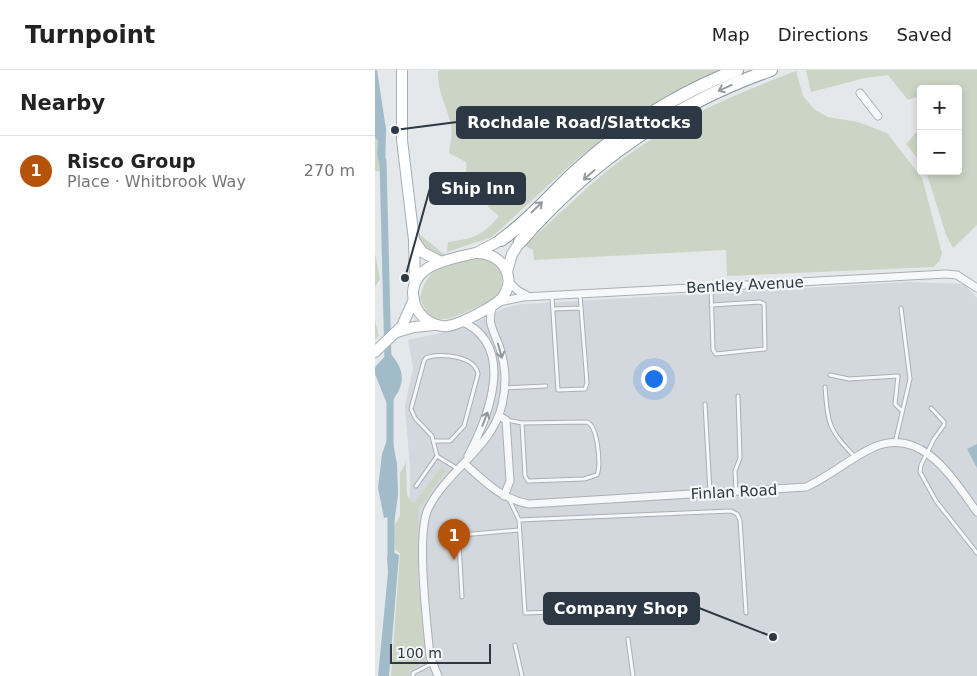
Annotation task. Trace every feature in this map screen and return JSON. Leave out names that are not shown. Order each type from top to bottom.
[{"type":"highway","points":[[501,240],[581,167],[619,136],[674,100],[737,70]]},
{"type":"highway","points":[[520,242],[566,195],[607,159],[644,132],[696,101],[771,70]]},
{"type":"main road","points":[[378,349],[395,333],[407,317],[413,299],[415,284],[414,240],[402,140],[402,70]]},
{"type":"main road","points":[[414,240],[422,252],[441,262]]},
{"type":"main road","points":[[415,284],[427,269],[441,262],[475,253],[501,240]]},
{"type":"main road","points":[[395,333],[414,327],[443,326],[461,321],[496,303],[505,293],[510,259],[520,242]]},
{"type":"main road","points":[[475,253],[493,256],[502,262],[508,276]]},
{"type":"main road","points":[[413,299],[423,318],[443,326]]},
{"type":"street","points":[[861,93],[879,116]]},
{"type":"street","name":"Bentley Avenue","points":[[496,303],[532,296],[957,275],[977,288]]},
{"type":"street","points":[[508,276],[521,293],[532,296]]},
{"type":"street","points":[[496,303],[490,322],[501,353],[505,388],[502,418],[510,481],[504,496]]},
{"type":"street","points":[[461,321],[476,328],[483,334],[489,349],[494,382],[488,411],[464,463]]},
{"type":"street","points":[[438,676],[432,664],[425,594],[423,521],[435,499],[502,418]]},
{"type":"street","name":"Finlan Road","points":[[464,463],[504,496],[511,500],[529,504],[806,487],[826,478],[873,448],[895,444],[913,445],[928,453],[944,468],[977,512]]},
{"type":"lane","points":[[711,287],[711,305],[713,350],[716,354],[765,349],[764,304],[760,302],[711,305]]},
{"type":"lane","points":[[552,295],[558,390],[585,389],[587,383],[580,294]]},
{"type":"lane","points":[[553,309],[581,308]]},
{"type":"lane","points":[[895,444],[910,379],[901,308]]},
{"type":"lane","points":[[415,486],[437,456],[435,441],[415,418],[411,409],[424,361],[439,355],[471,363],[476,367],[478,374],[464,426],[450,441],[435,441]]},
{"type":"lane","points":[[830,375],[849,378],[898,376],[895,404],[902,412]]},
{"type":"lane","points":[[505,388],[546,386]]},
{"type":"lane","points":[[825,387],[827,417],[836,439],[856,458]]},
{"type":"lane","points":[[736,491],[735,471],[740,458],[738,396]]},
{"type":"lane","points":[[705,404],[710,493]]},
{"type":"lane","points":[[931,408],[944,422],[944,425],[934,439],[921,466],[922,478],[936,501],[977,553]]},
{"type":"lane","points":[[502,418],[523,423],[587,422],[593,425],[596,438],[597,475],[584,480],[528,481],[525,476],[523,423]]},
{"type":"lane","points":[[437,456],[459,470]]},
{"type":"lane","points":[[511,500],[519,520],[525,613],[616,610]]},
{"type":"lane","points":[[519,520],[731,511],[737,514],[740,520],[746,613]]},
{"type":"lane","points":[[462,596],[459,544],[461,535],[519,530]]},
{"type":"lane","points":[[628,638],[633,676]]},
{"type":"lane","points":[[515,645],[522,676]]},
{"type":"lane","points":[[413,676],[413,673],[432,664]]},
{"type":"shaded area","points":[[908,282],[964,284],[977,298],[977,676],[404,676],[408,647],[410,469],[405,406],[413,368],[408,340],[468,327],[504,308],[522,304]]},
{"type":"green space","points":[[720,70],[664,97],[604,138],[578,158],[492,237],[447,252],[448,242],[465,239],[483,232],[499,216],[488,207],[492,183],[482,172],[478,179],[486,194],[483,200],[474,195],[463,194],[462,185],[467,166],[466,162],[449,153],[452,128],[439,85],[438,71]]},
{"type":"green space","points":[[806,70],[977,70],[977,225],[953,248],[946,235],[927,175],[962,175],[962,85],[917,85],[917,98],[908,100],[888,75],[865,78],[811,92]]},
{"type":"green space","points":[[796,71],[803,96],[814,109],[828,117],[858,122],[887,133],[917,172],[917,175],[922,178],[942,253],[940,260],[934,267],[727,276],[726,250],[534,260],[533,250],[525,246],[608,170],[662,132],[705,109]]},
{"type":"green space","points":[[917,132],[917,158],[906,144]]},
{"type":"green space","points":[[375,137],[378,140],[377,154],[381,171],[375,171]]},
{"type":"green space","points":[[418,233],[445,255],[435,254],[427,250],[421,242]]},
{"type":"green space","points":[[375,253],[380,279],[375,287]]},
{"type":"green space","points":[[485,258],[496,265],[503,276],[502,288],[499,294],[486,303],[449,319],[435,318],[429,314],[420,298],[428,278],[435,271],[452,263]]},
{"type":"green space","points":[[375,320],[379,336],[375,339]]},
{"type":"green space","points":[[406,462],[407,495],[414,504],[441,467],[446,471],[418,509],[418,577],[426,661],[410,670],[409,676],[391,676],[400,554],[395,549],[394,526],[400,516],[400,473]]},
{"type":"water","points":[[375,70],[377,70],[386,129],[385,171],[381,171],[377,154],[378,141],[375,137]]},
{"type":"water","points":[[389,352],[396,360],[402,374],[401,385],[392,404],[387,404],[375,374],[375,367]]},
{"type":"water","points":[[388,437],[392,437],[397,464],[398,495],[394,524],[389,524],[388,517],[384,518],[378,488],[382,454]]},
{"type":"water","points":[[977,444],[977,468],[967,449]]},
{"type":"water","points":[[390,551],[399,555],[389,676],[378,676],[388,573],[387,558]]},
{"type":"waterway","points":[[383,161],[388,361]]},
{"type":"waterway","points":[[390,396],[390,446]]},
{"type":"waterway","points":[[391,516],[391,560]]},
{"type":"place","name":"Rochdale Road/Slattocks","points":[[395,130]]},
{"type":"place","name":"Ship Inn","points":[[405,278]]},
{"type":"place","name":"Risco Group","points":[[454,560]]},
{"type":"place","name":"Company Shop","points":[[773,637]]}]
